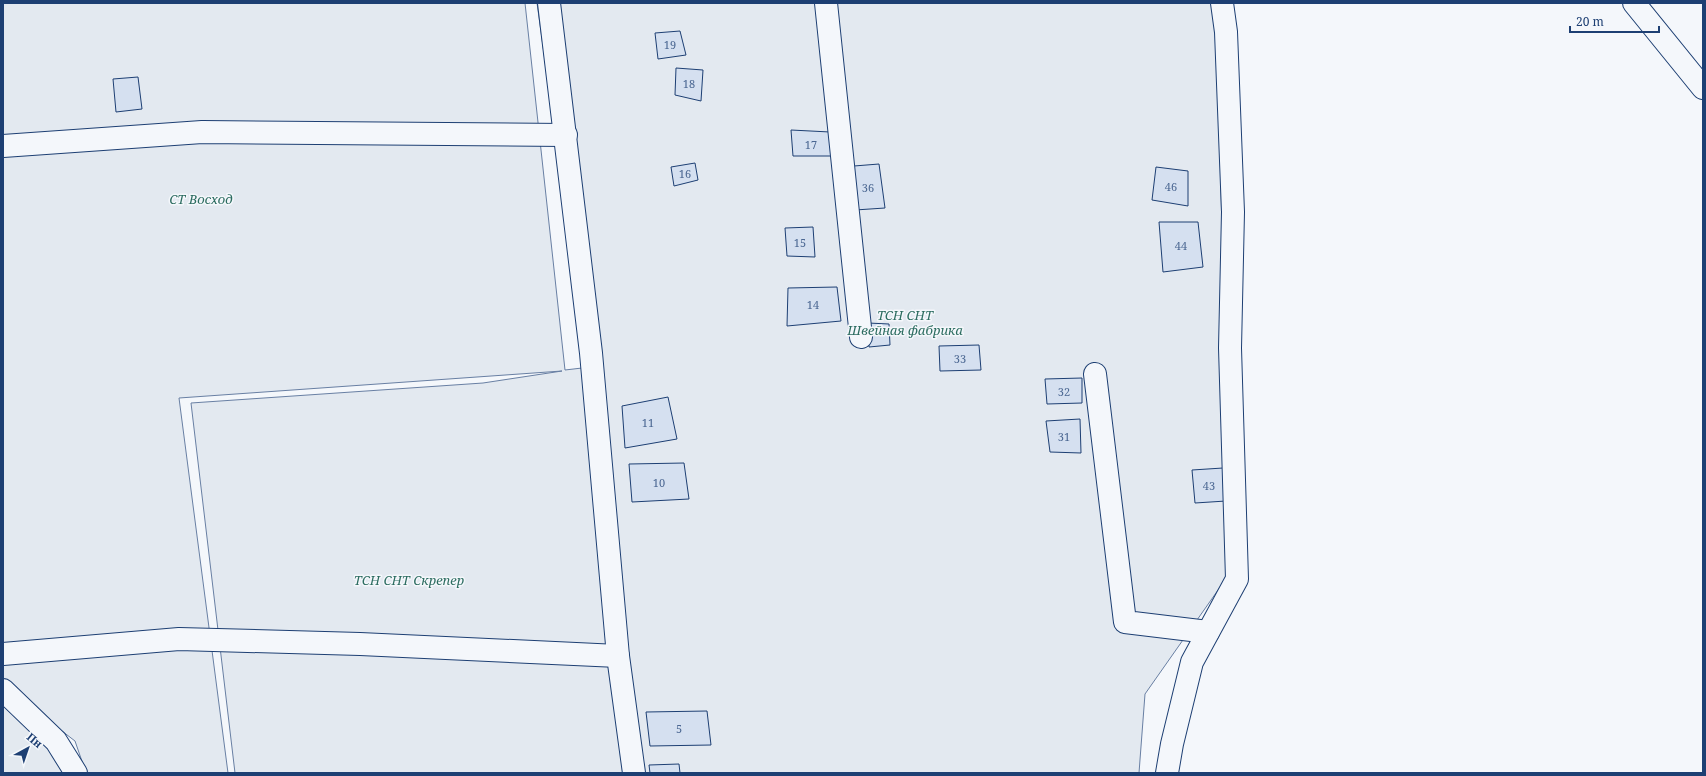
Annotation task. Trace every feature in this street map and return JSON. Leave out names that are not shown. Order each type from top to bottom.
[{"type":"street","points":[[549,3],[591,353],[618,656],[634,773]]},
{"type":"street","points":[[826,3],[861,336]]},
{"type":"street","points":[[1167,773],[1172,744],[1192,662],[1237,579],[1230,348],[1233,212],[1226,32],[1222,3]]},
{"type":"street","points":[[1634,3],[1703,88]]},
{"type":"street","points":[[3,146],[202,132],[566,135]]},
{"type":"street","points":[[1095,374],[1126,622],[1208,632]]},
{"type":"street","points":[[3,654],[178,639],[360,644],[618,656]]},
{"type":"street","points":[[3,690],[56,741],[76,773]]},
{"type":"green space","name":"СТ Восход","points":[[3,3],[525,3],[565,370],[582,368],[626,773],[235,773],[191,403],[483,383],[562,371],[179,398],[228,773],[86,773],[75,741],[3,686]]},
{"type":"green space","name":"ТСН СНТ Швейная фабрика","points":[[537,3],[1218,3],[1217,19],[1230,573],[1145,694],[1139,773],[644,773]]},
{"type":"green space","points":[[3,695],[78,773],[3,773]]},
{"type":"building","points":[[680,31],[686,55],[658,59],[655,33]]},
{"type":"building","points":[[676,68],[703,70],[701,101],[675,95]]},
{"type":"building","points":[[138,77],[142,109],[116,112],[113,79]]},
{"type":"building","points":[[791,130],[830,132],[831,156],[793,156]]},
{"type":"building","points":[[695,163],[698,180],[674,186],[671,167]]},
{"type":"building","points":[[879,164],[885,208],[855,210],[854,166]]},
{"type":"building","points":[[1156,167],[1188,171],[1188,206],[1152,200]]},
{"type":"building","points":[[1159,222],[1198,222],[1203,267],[1163,272]]},
{"type":"building","points":[[813,227],[815,257],[787,256],[785,228]]},
{"type":"building","points":[[837,287],[841,321],[787,326],[788,288]]},
{"type":"building","points":[[868,323],[889,324],[890,345],[869,347]]},
{"type":"building","points":[[979,345],[981,370],[940,371],[939,346]]},
{"type":"building","points":[[1082,378],[1082,403],[1047,404],[1045,379]]},
{"type":"building","points":[[668,397],[677,439],[625,448],[622,406]]},
{"type":"building","points":[[1080,419],[1081,453],[1050,452],[1046,421]]},
{"type":"building","points":[[684,463],[689,499],[632,502],[629,464]]},
{"type":"building","points":[[1223,468],[1226,501],[1195,503],[1192,470]]},
{"type":"building","points":[[707,711],[711,745],[650,746],[646,712]]},
{"type":"building","points":[[679,764],[680,773],[650,773],[649,765]]},
{"type":"park label","name":"ТСН СНТ Скрепер","points":[[409,580]]}]
